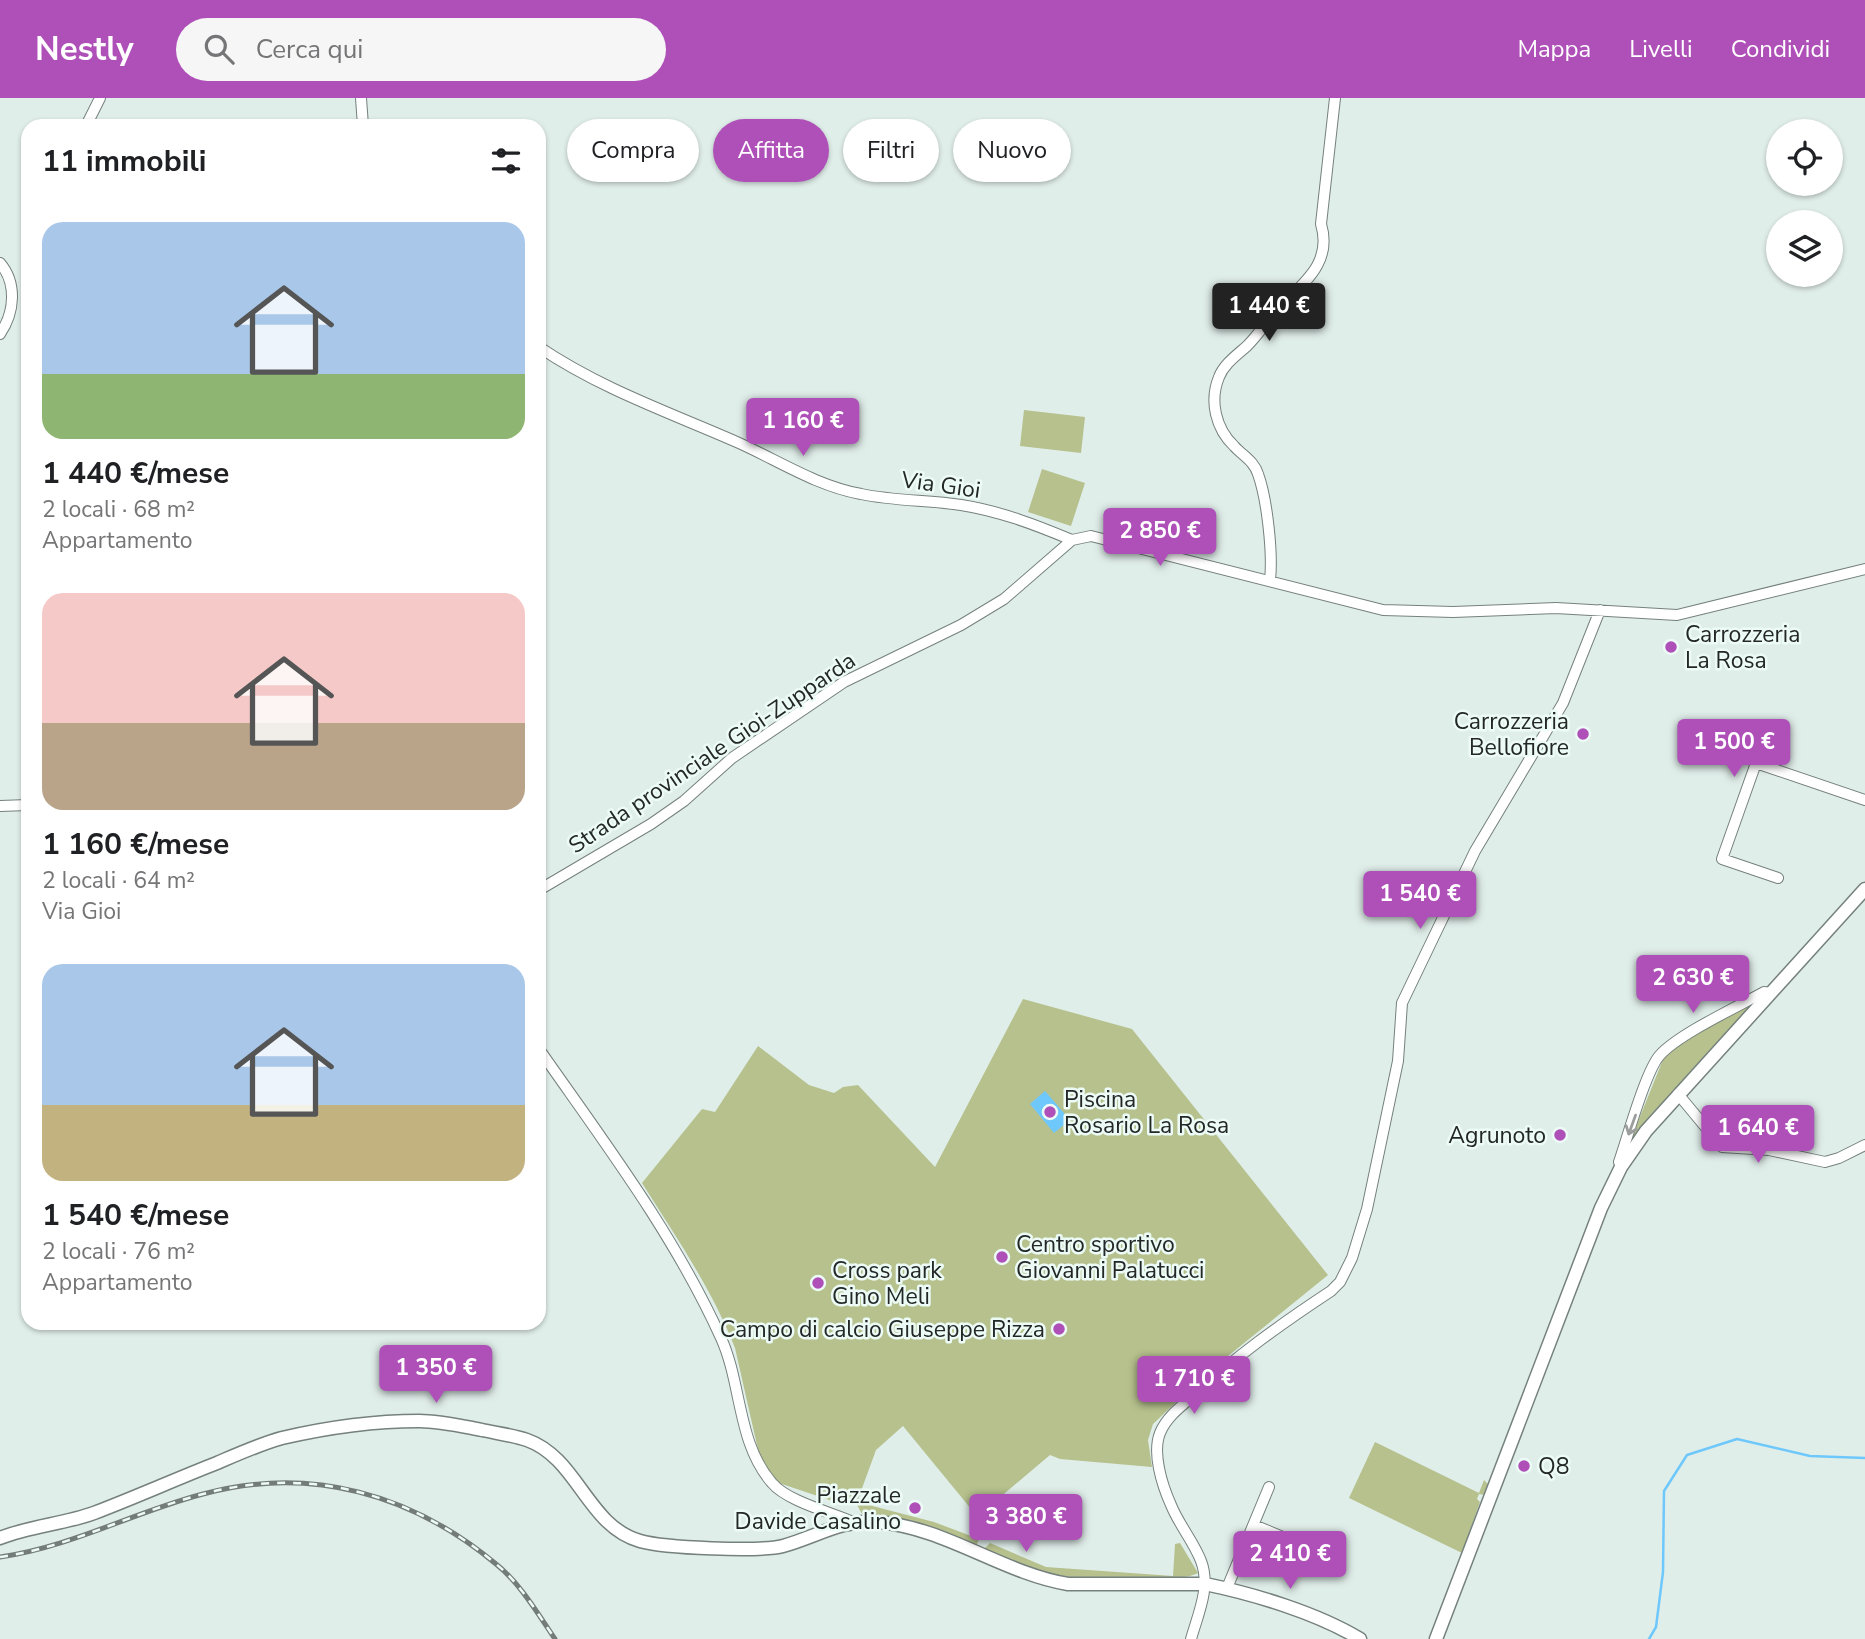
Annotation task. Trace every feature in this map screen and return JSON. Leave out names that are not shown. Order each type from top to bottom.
[{"type":"main road","points":[[1436,1639],[1601,1208],[1621,1167],[1646,1131],[1678,1094],[1865,889]]},
{"type":"main road","points":[[0,1538],[90,1514],[281,1438],[371,1424],[419,1421],[503,1434],[527,1440],[546,1450],[566,1467],[591,1504],[605,1519],[637,1541],[657,1545],[765,1549],[783,1546],[822,1530],[853,1522],[897,1524],[1048,1581],[1068,1584],[1205,1584],[1227,1588],[1303,1613],[1360,1639]]},
{"type":"street","points":[[90,119],[100,98]]},
{"type":"street","points":[[360,98],[362,119]]},
{"type":"street","points":[[1270,580],[1272,568],[1265,499],[1258,472],[1252,461],[1223,433],[1216,418],[1215,393],[1219,376],[1227,364],[1249,344],[1318,268],[1324,234],[1321,224],[1335,98]]},
{"type":"street","points":[[0,263],[10,276],[11,292],[9,318],[0,334]]},
{"type":"street","name":"Via Gioi","points":[[546,351],[561,362],[624,395],[742,444],[782,466],[822,482],[860,494],[962,505],[1014,516],[1072,540]]},
{"type":"street","points":[[1072,540],[1091,536],[1383,610],[1453,612],[1556,608],[1677,615],[1865,569]]},
{"type":"street","name":"Strada provinciale Gioi-Zupparda","points":[[546,886],[684,801],[732,758],[845,682],[961,625],[1004,599],[1072,540]]},
{"type":"street","points":[[1191,1639],[1205,1584],[1201,1559],[1170,1504],[1161,1473],[1157,1445],[1159,1435],[1172,1415],[1212,1378],[1262,1336],[1331,1291],[1340,1282],[1356,1246],[1376,1168],[1398,1061],[1402,1003],[1475,850],[1563,703],[1600,610]]},
{"type":"street","points":[[1778,878],[1722,859],[1756,762],[1865,800]]},
{"type":"street","points":[[0,806],[21,804]]},
{"type":"street","points":[[1621,1167],[1619,1162],[1647,1082],[1660,1055],[1677,1041],[1764,992],[1771,993]]},
{"type":"street","points":[[546,1059],[628,1177],[695,1286],[727,1353],[751,1447],[767,1477],[774,1486],[792,1497],[853,1522]]},
{"type":"street","points":[[1678,1094],[1722,1147],[1769,1150],[1825,1162],[1865,1145]]},
{"type":"street","points":[[1227,1588],[1269,1488]]},
{"type":"street","points":[[1254,1525],[1295,1542]]},
{"type":"green space","points":[[1024,410],[1085,417],[1081,453],[1020,446]]},
{"type":"green space","points":[[1042,469],[1085,483],[1071,526],[1028,512]]},
{"type":"green space","name":"Centro sportivo Giovanni Palatucci","points":[[1023,999],[1132,1029],[1328,1275],[1212,1369],[1207,1366],[1201,1371],[1203,1377],[1153,1424],[1148,1440],[1152,1467],[1060,1459],[1050,1455],[976,1515],[903,1426],[876,1450],[857,1502],[934,1522],[979,1539],[976,1547],[903,1521],[863,1516],[856,1503],[844,1505],[779,1483],[759,1454],[735,1348],[726,1326],[693,1264],[642,1183],[702,1109],[715,1112],[758,1046],[809,1085],[834,1093],[843,1087],[858,1085],[935,1167]]},
{"type":"green space","points":[[1753,1002],[1755,1004],[1625,1154],[1664,1057],[1680,1043]]},
{"type":"green space","points":[[1375,1442],[1479,1493],[1484,1480],[1489,1485],[1485,1495],[1479,1494],[1477,1499],[1480,1502],[1462,1553],[1349,1498]]},
{"type":"green space","points":[[990,1543],[1046,1567],[1173,1576],[1175,1544],[1180,1543],[1198,1573],[1186,1577],[1146,1580],[1043,1574],[983,1550]]},
{"type":"water","name":"Piscina Rosario La Rosa","points":[[1045,1091],[1070,1120],[1054,1133],[1030,1104]]},
{"type":"waterway","points":[[1649,1639],[1656,1627],[1663,1572],[1664,1491],[1687,1455],[1737,1439],[1810,1456],[1865,1458]]},
{"type":"railway","points":[[0,1557],[52,1545],[203,1494],[243,1486],[282,1483],[321,1485],[395,1503],[430,1519],[464,1540],[513,1580],[555,1639]]},
{"type":"place","name":"Carrozzeria La Rosa","points":[[1671,647]]},
{"type":"place","name":"Carrozzeria Bellofiore","points":[[1583,734]]},
{"type":"place","name":"Piscina Rosario La Rosa","points":[[1050,1112]]},
{"type":"place","name":"Agrunoto","points":[[1560,1135]]},
{"type":"place","name":"Centro sportivo Giovanni Palatucci","points":[[1002,1257]]},
{"type":"place","name":"Cross park Gino Meli","points":[[818,1283]]},
{"type":"place","name":"Campo di calcio Giuseppe Rizza","points":[[1059,1329]]},
{"type":"place","name":"Q8","points":[[1524,1466]]},
{"type":"place","name":"Piazzale Davide Casalino","points":[[915,1508]]}]
